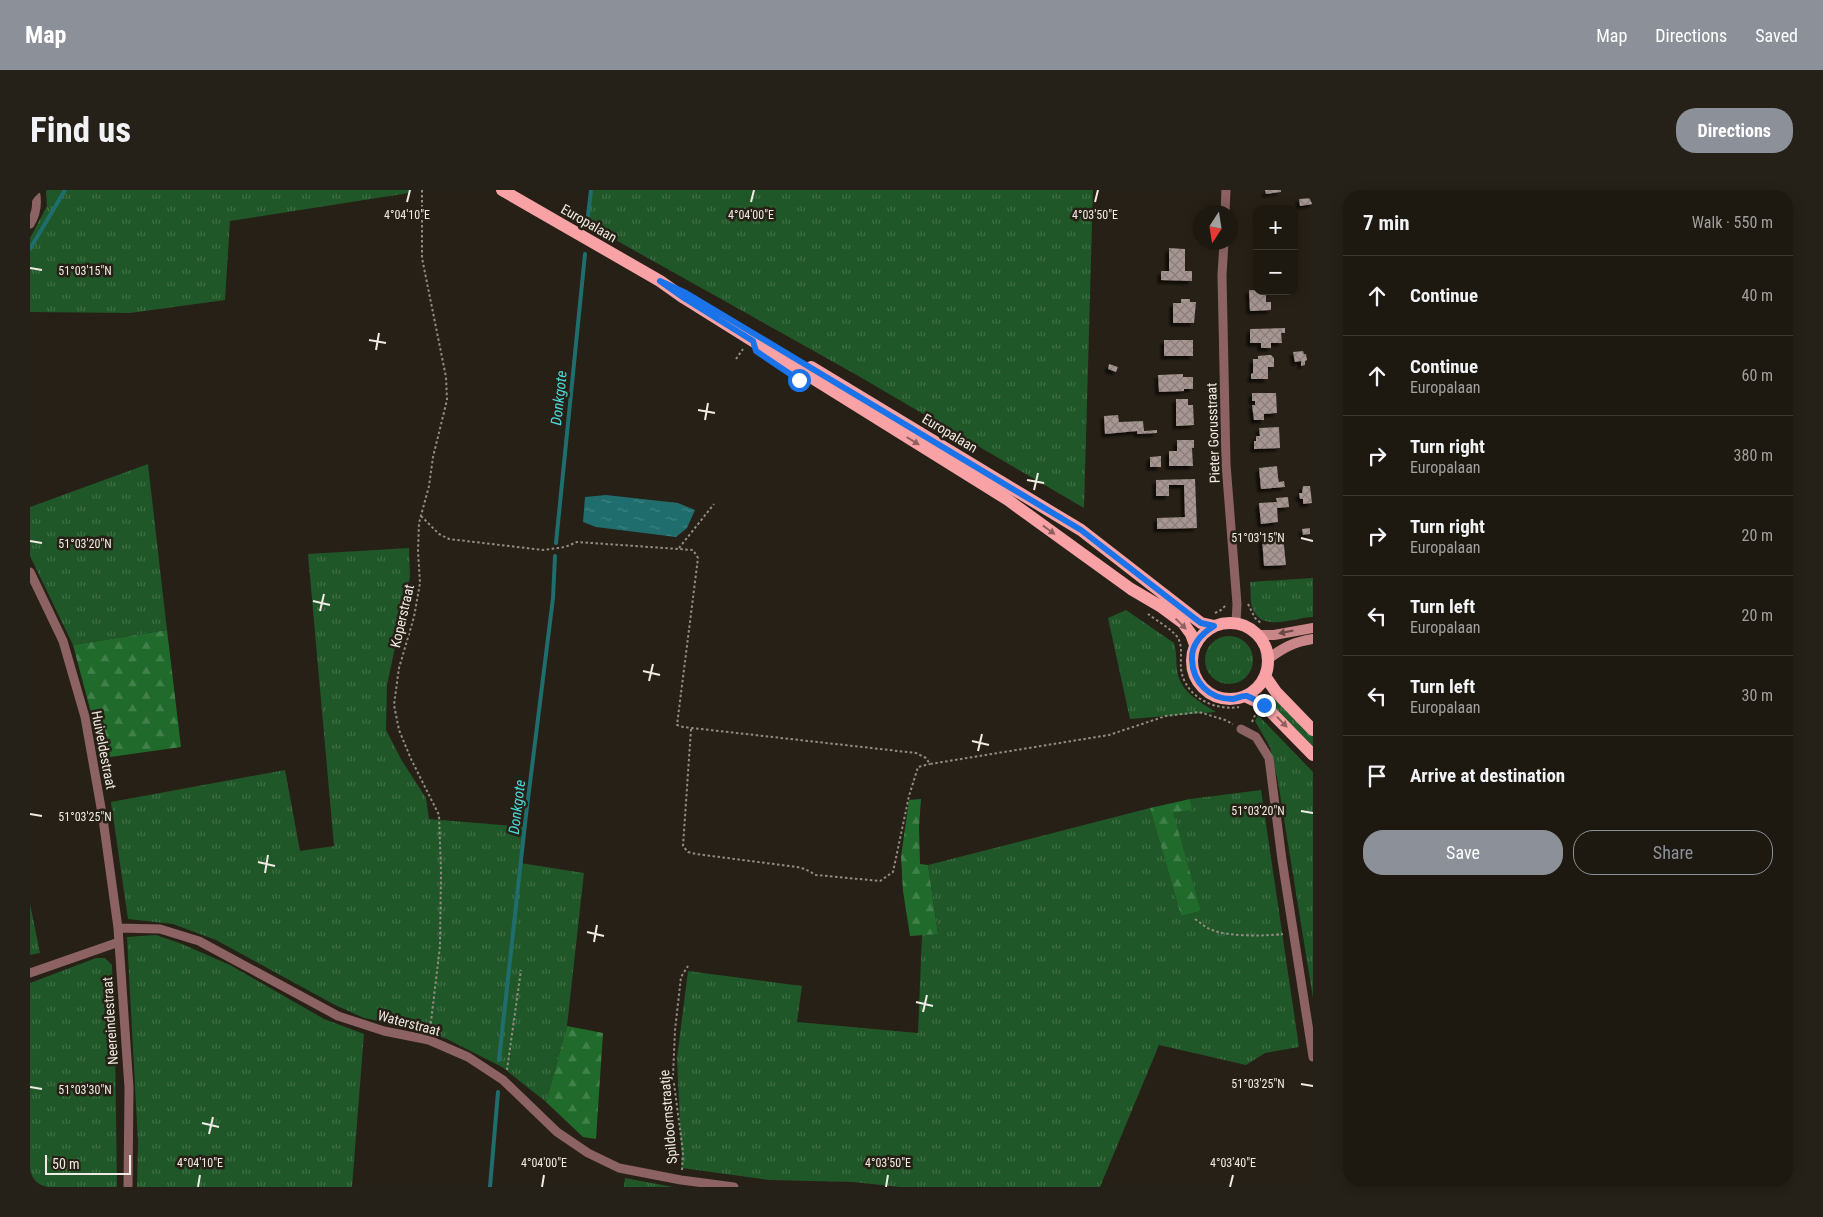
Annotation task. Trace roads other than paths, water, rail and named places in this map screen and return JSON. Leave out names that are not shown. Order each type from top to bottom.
[{"type":"main road","name":"Europalaan","points":[[502,190],[660,281],[686,293],[1081,530],[1201,623],[1214,626]]},
{"type":"main road","name":"Europalaan","points":[[660,281],[684,298],[1008,500],[1131,590],[1160,606],[1183,623],[1191,634],[1195,645]]},
{"type":"main road","points":[[1313,628],[1274,635],[1236,623],[1224,623],[1214,626],[1200,637],[1195,645],[1192,658],[1193,670],[1198,682],[1208,692],[1220,697],[1264,705],[1313,755]]},
{"type":"main road","points":[[1243,702],[1265,676],[1268,659],[1260,630]]},
{"type":"main road","points":[[1268,659],[1281,649],[1296,642],[1313,639]]},
{"type":"main road","points":[[1265,676],[1276,692],[1313,730]]},
{"type":"street","points":[[30,224],[36,215],[37,199],[35,190]]},
{"type":"street","points":[[1225,205],[1226,190]]},
{"type":"street","name":"Pieter Gorusstraat","points":[[1224,250],[1222,275],[1226,464],[1238,604],[1236,623]]},
{"type":"street","name":"Huiveldestraat","points":[[30,572],[63,642],[85,717],[103,819],[119,942]]},
{"type":"street","points":[[1241,729],[1256,737],[1269,758],[1282,860],[1313,1056]]},
{"type":"street","name":"Waterstraat","points":[[118,928],[160,929],[199,940],[338,1016],[384,1031],[429,1040],[468,1057],[505,1082],[558,1132],[588,1153],[620,1168],[681,1180],[734,1187]]},
{"type":"street","points":[[30,973],[119,942]]},
{"type":"street","name":"Neereindestraat","points":[[119,942],[129,1088],[128,1187]]},
{"type":"water","points":[[606,495],[678,503],[695,510],[687,528],[676,537],[596,527],[583,522],[585,497]]},
{"type":"waterway","points":[[30,249],[65,190]]},
{"type":"waterway","name":"Donkgote","points":[[587,224],[591,190]]},
{"type":"waterway","name":"Donkgote","points":[[556,543],[585,254]]},
{"type":"waterway","name":"Donkgote","points":[[499,1060],[526,815],[553,598],[555,556]]},
{"type":"waterway","name":"Donkgote","points":[[490,1187],[498,1092]]}]
